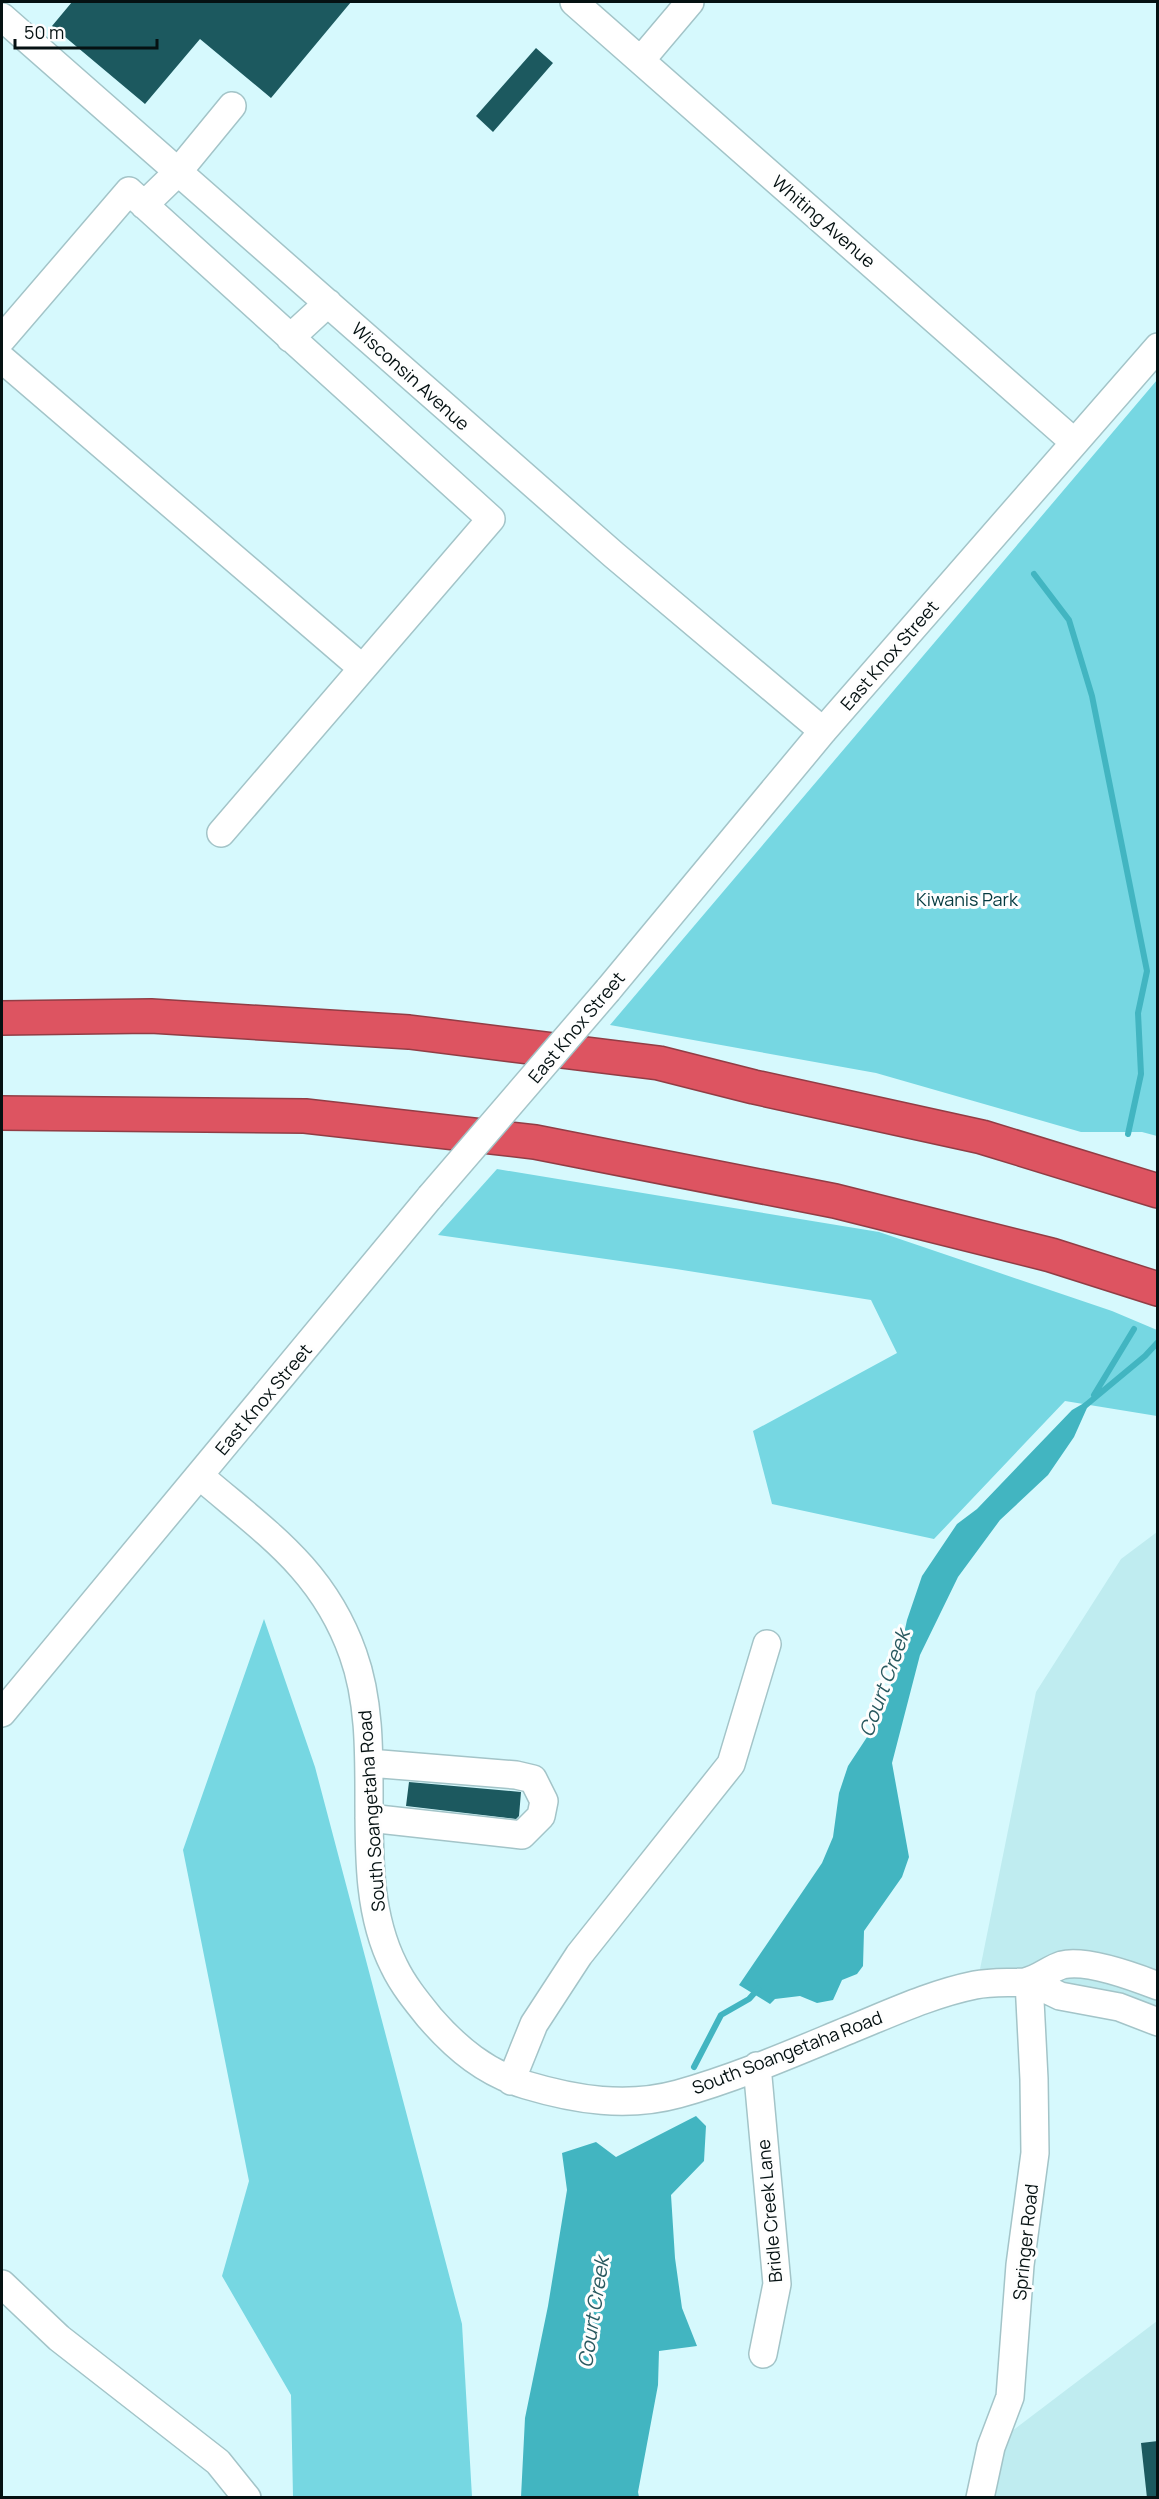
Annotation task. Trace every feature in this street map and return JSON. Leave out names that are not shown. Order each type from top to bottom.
[{"type":"highway","points":[[2,1018],[151,1016],[410,1032],[659,1063],[754,1087],[982,1137],[1158,1191]]},
{"type":"highway","points":[[2,1113],[305,1116],[535,1142],[835,1201],[1051,1255],[1158,1289]]},
{"type":"street","name":"Whiting Avenue","points":[[574,2],[1074,442]]},
{"type":"street","points":[[641,60],[690,2]]},
{"type":"street","name":"Wisconsin Avenue","points":[[2,17],[614,555],[823,731]]},
{"type":"street","points":[[144,205],[177,173],[232,106]]},
{"type":"street","points":[[2,339],[129,191],[491,519],[221,833]]},
{"type":"street","points":[[290,338],[328,303]]},
{"type":"street","name":"East Knox Street","points":[[2,1713],[430,1197],[608,990],[823,731],[1158,347]]},
{"type":"street","points":[[2,359],[362,668]]},
{"type":"street","name":"South Soangetaha Road","points":[[200,1476],[285,1548],[329,1600],[354,1658],[362,1689],[369,1763],[369,1818],[375,1900],[382,1934],[393,1966],[414,1998],[467,2056],[488,2070],[511,2081],[553,2093],[591,2100],[628,2102],[658,2099],[757,2066],[917,2001],[977,1984],[1029,1981],[1065,1964],[1095,1967],[1130,1975],[1158,1986]]},
{"type":"street","points":[[511,2081],[534,2024],[579,1955],[731,1764],[768,1644]]},
{"type":"street","points":[[369,1763],[516,1775],[533,1779],[544,1801],[541,1816],[522,1835],[369,1818]]},
{"type":"street","name":"South Soangetaha Road","points":[[1029,1981],[1060,1996],[1119,2007],[1158,2022]]},
{"type":"street","name":"Springer Road","points":[[980,2498],[991,2448],[1010,2397],[1020,2265],[1035,2153],[1029,1981]]},
{"type":"street","name":"Bridle Creek Lane","points":[[757,2066],[777,2284],[763,2354]]},
{"type":"street","points":[[2,2283],[59,2338],[218,2462],[248,2498]]},
{"type":"shaded area","points":[[1157,1532],[1157,2022],[977,1984],[1036,1692],[1121,1559]]},
{"type":"shaded area","points":[[1157,2321],[1157,2497],[980,2498],[991,2447]]},
{"type":"green space","name":"Kiwanis Park","points":[[1157,380],[1157,1136],[1142,1132],[1081,1132],[876,1073],[610,1025]]},
{"type":"green space","points":[[497,1169],[879,1232],[1112,1311],[1157,1330],[1157,1416],[1065,1401],[934,1539],[772,1504],[753,1431],[897,1353],[871,1300],[438,1235]]},
{"type":"green space","points":[[264,1619],[315,1767],[462,2324],[472,2497],[293,2497],[291,2395],[222,2276],[249,2181],[183,1850]]},
{"type":"water","points":[[1091,1399],[1074,1437],[1048,1475],[1000,1520],[958,1577],[920,1655],[892,1763],[909,1857],[902,1877],[864,1931],[863,1966],[857,1974],[842,1980],[833,2000],[817,2003],[800,1996],[775,1999],[770,2004],[739,1985],[822,1863],[833,1837],[839,1793],[848,1766],[873,1728],[895,1675],[907,1620],[922,1576],[957,1524],[977,1509],[1072,1410]]},
{"type":"water","points":[[696,2116],[706,2126],[704,2161],[671,2195],[675,2258],[682,2308],[697,2346],[659,2351],[658,2385],[638,2492],[639,2497],[521,2497],[525,2418],[548,2306],[567,2190],[562,2153],[596,2142],[616,2157]]},
{"type":"building","points":[[72,2],[351,2],[271,98],[200,39],[145,104],[52,26]]},
{"type":"building","points":[[536,48],[553,63],[493,132],[476,116]]},
{"type":"building","points":[[409,1782],[521,1792],[519,1816],[516,1819],[406,1806]]},
{"type":"building","points":[[1158,2441],[1158,2498],[1147,2498],[1141,2443]]},
{"type":"waterway","points":[[1034,574],[1069,620],[1092,696],[1147,971],[1138,1013],[1141,1074],[1128,1134]]},
{"type":"waterway","points":[[1094,1395],[1134,1329]]},
{"type":"waterway","name":"Court Creek","points":[[1086,1405],[1145,1356],[1158,1342]]},
{"type":"waterway","name":"Court Creek","points":[[694,2067],[721,2015],[749,1999],[758,1989]]}]
